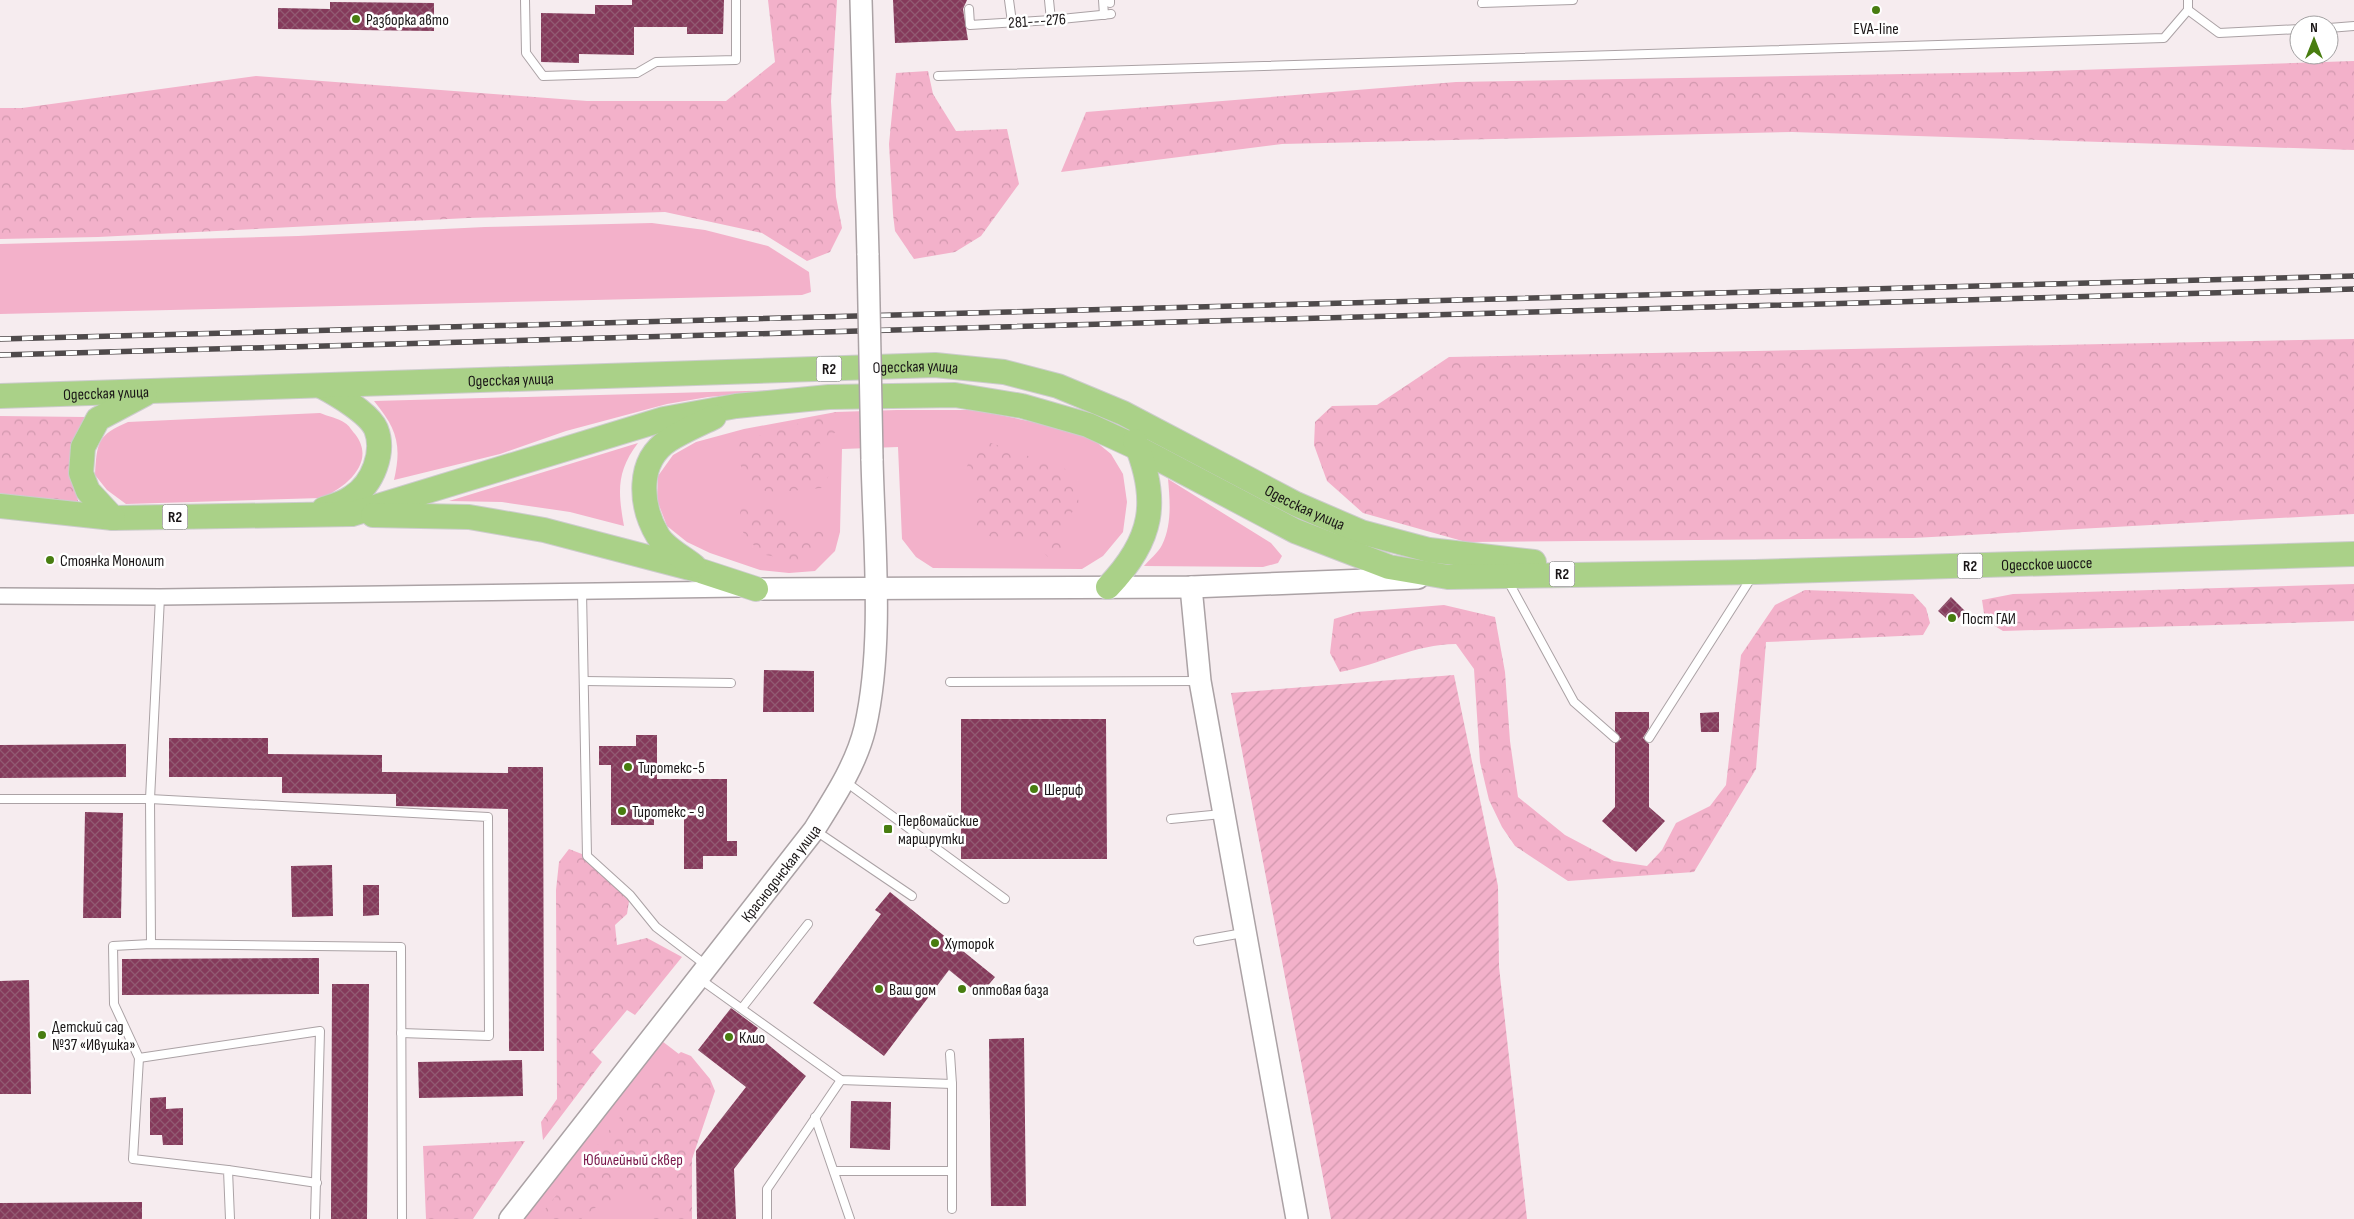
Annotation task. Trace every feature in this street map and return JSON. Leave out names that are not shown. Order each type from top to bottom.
[{"type":"main road","name":"Одесская улица","points":[[0,396],[935,365],[1004,372],[1049,383],[1123,413],[1296,504],[1361,532],[1428,550],[1620,572]]},
{"type":"main road","points":[[310,515],[352,497],[369,482],[379,457],[376,428],[353,404],[321,386]]},
{"type":"main road","points":[[113,518],[88,491],[81,473],[82,447],[98,419],[151,391]]},
{"type":"main road","name":"Одесская улица","points":[[0,506],[113,518],[352,514],[664,419],[736,406],[829,397],[955,395],[1022,406],[1088,425],[1138,448],[1295,531],[1389,567],[1448,576],[1620,572]]},
{"type":"main road","points":[[701,572],[659,538],[645,508],[644,481],[652,458],[668,440],[736,406]]},
{"type":"main road","points":[[1108,587],[1126,568],[1137,552],[1149,518],[1150,496],[1147,474],[1123,413]]},
{"type":"main road","points":[[352,514],[478,519],[544,530],[701,572],[756,589]]},
{"type":"main road","name":"Одесское шоссе","points":[[1620,572],[1756,572],[2354,554]]},
{"type":"street","name":"Краснодонская улица","points":[[510,1219],[814,830],[845,780],[864,729],[874,658],[875,589],[861,0]]},
{"type":"street","name":"Одесская улица","points":[[756,589],[1192,587],[1448,576]]},
{"type":"street","points":[[1192,587],[1200,682],[1297,1219]]},
{"type":"street","points":[[0,596],[160,597],[756,589]]},
{"type":"lane","points":[[525,0],[526,53],[543,76],[637,73],[656,62],[736,60],[736,0]]},
{"type":"lane","points":[[1009,0],[1012,22]]},
{"type":"lane","points":[[1049,0],[1051,20]]},
{"type":"lane","points":[[1482,3],[1573,0]]},
{"type":"lane","points":[[938,76],[2164,38],[2188,10],[2188,0]]},
{"type":"lane","name":"281---276","points":[[969,9],[970,25],[1108,14],[1108,1]]},
{"type":"lane","points":[[2188,10],[2219,33],[2289,30]]},
{"type":"lane","points":[[2339,27],[2354,26]]},
{"type":"lane","points":[[1649,738],[1756,572]]},
{"type":"lane","points":[[1504,575],[1574,702],[1615,738]]},
{"type":"lane","points":[[582,591],[586,856],[630,895],[656,926],[742,1008],[841,1080],[952,1084]]},
{"type":"lane","points":[[151,944],[150,799],[160,597]]},
{"type":"lane","points":[[584,681],[730,683]]},
{"type":"lane","points":[[950,682],[1200,682]]},
{"type":"lane","points":[[845,780],[1005,899]]},
{"type":"lane","points":[[0,799],[150,799],[488,817],[489,1036],[401,1033]]},
{"type":"lane","points":[[1171,819],[1224,813]]},
{"type":"lane","points":[[814,830],[912,896]]},
{"type":"lane","points":[[742,1008],[808,924]]},
{"type":"lane","points":[[1198,941],[1245,933]]},
{"type":"lane","points":[[317,1183],[133,1158],[139,1058],[114,1004],[113,946],[151,944],[401,947],[402,1219]]},
{"type":"lane","points":[[139,1058],[320,1031],[315,1219]]},
{"type":"lane","points":[[950,1054],[952,1084],[952,1209]]},
{"type":"lane","points":[[767,1219],[767,1189],[841,1080]]},
{"type":"lane","points":[[815,1117],[850,1219]]},
{"type":"lane","points":[[228,1170],[230,1219]]},
{"type":"lane","points":[[834,1171],[952,1171]]},
{"type":"green space","points":[[768,0],[837,0],[831,101],[836,197],[842,228],[830,252],[807,261],[762,233],[665,212],[468,218],[98,237],[0,239],[0,108],[22,108],[256,76],[587,101],[726,101],[775,62]]},
{"type":"green space","points":[[2339,61],[2354,61],[2354,150],[1792,132],[1282,144],[1061,172],[1086,112],[1456,82],[2017,72],[2289,63],[2289,65],[2339,65]]},
{"type":"green space","points":[[928,71],[933,94],[956,131],[1007,129],[1019,184],[981,236],[955,252],[914,259],[895,231],[889,144],[896,73]]},
{"type":"green space","points":[[652,223],[705,230],[768,246],[809,272],[811,292],[802,295],[0,314],[0,244],[298,236],[485,227]]},
{"type":"green space","points":[[2354,339],[2354,514],[1913,538],[1466,542],[1363,513],[1327,481],[1314,445],[1315,422],[1332,406],[1377,405],[1449,357]]},
{"type":"green space","points":[[784,390],[708,397],[667,404],[566,431],[500,454],[394,480],[397,457],[396,438],[388,420],[374,401]]},
{"type":"green space","points":[[976,410],[1089,436],[1111,454],[1123,474],[1127,502],[1123,532],[1103,556],[1082,569],[933,568],[916,557],[902,539],[898,447],[842,449],[840,532],[835,551],[815,571],[789,573],[760,570],[710,553],[687,542],[667,526],[657,500],[658,476],[673,455],[696,442],[744,429],[836,412]]},
{"type":"green space","points":[[836,412],[839,431],[819,440],[830,473],[822,488],[768,493],[745,476],[732,444]]},
{"type":"green space","points":[[320,413],[348,425],[361,444],[362,454],[361,464],[349,481],[331,494],[321,498],[126,504],[107,490],[95,475],[98,448],[104,436],[128,422]]},
{"type":"green space","points":[[0,416],[85,417],[74,441],[71,460],[71,470],[79,504],[0,495]]},
{"type":"green space","points":[[977,438],[1071,471],[1079,503],[1057,533],[1064,549],[1051,560],[1033,542],[996,541],[973,524],[979,488],[964,475]]},
{"type":"green space","points":[[638,443],[626,463],[620,483],[624,526],[570,512],[502,502],[449,501]]},
{"type":"green space","points":[[1168,479],[1271,543],[1282,556],[1278,563],[1263,567],[1144,566],[1156,554],[1165,537],[1169,521],[1170,504]]},
{"type":"green space","points":[[741,508],[774,509],[794,527],[827,533],[808,563],[761,554],[738,526]]},
{"type":"green space","points":[[2354,584],[2354,621],[2003,631],[1985,620],[1982,600],[2013,594]]},
{"type":"green space","points":[[1805,590],[1913,594],[1926,608],[1930,623],[1923,635],[1766,642],[1756,769],[1694,872],[1568,881],[1515,846],[1502,827],[1489,800],[1480,762],[1474,669],[1456,644],[1426,647],[1340,672],[1330,653],[1334,619],[1357,612],[1444,605],[1495,617],[1505,672],[1510,741],[1518,797],[1565,835],[1614,861],[1647,866],[1662,850],[1676,823],[1710,806],[1726,785],[1741,655],[1775,605]]},
{"type":"green space","points":[[1454,675],[1498,886],[1499,967],[1527,1219],[1331,1219],[1231,693]]},
{"type":"green space","points":[[569,849],[587,856],[630,895],[627,914],[615,925],[617,945],[647,938],[682,957],[635,1015],[627,1010],[592,1052],[602,1062],[543,1140],[541,1122],[557,1099],[556,890],[559,862]]},
{"type":"green space","name":"Юбилейный сквер","points":[[654,1035],[692,1064],[692,1219],[510,1219]]},
{"type":"green space","name":"Юбилейный сквер","points":[[681,1052],[691,1056],[710,1079],[715,1091],[692,1159],[692,1219],[651,1219],[657,1206],[647,1192],[627,1193],[596,1207],[581,1219],[537,1219],[660,1068]]},
{"type":"green space","points":[[525,1141],[473,1219],[426,1219],[423,1146]]},
{"type":"building","points":[[632,0],[724,0],[723,34],[687,34],[687,27],[634,27],[634,55],[579,54],[579,63],[541,62],[541,13],[595,14],[595,5],[632,5]]},
{"type":"building","points":[[893,0],[967,0],[963,9],[968,40],[895,43]]},
{"type":"building","name":"Разборка авто","points":[[330,2],[434,3],[434,31],[278,29],[278,8],[330,9]]},
{"type":"building","name":"Пост ГАИ","points":[[1951,597],[1965,611],[1953,624],[1938,611]]},
{"type":"building","points":[[764,670],[814,671],[814,712],[763,712]]},
{"type":"building","points":[[1615,712],[1649,712],[1649,728],[1643,738],[1649,744],[1649,807],[1665,821],[1636,852],[1602,821],[1615,807],[1615,743],[1621,739],[1615,731]]},
{"type":"building","points":[[1719,712],[1719,732],[1701,732],[1700,713]]},
{"type":"building","name":"Шериф","points":[[961,719],[1106,719],[1107,859],[961,859]]},
{"type":"building","points":[[636,735],[657,735],[657,779],[727,779],[727,841],[737,841],[737,856],[703,856],[703,869],[684,869],[684,810],[654,810],[654,825],[611,825],[611,765],[599,765],[599,746],[636,746]]},
{"type":"building","points":[[169,738],[268,738],[268,754],[382,755],[382,772],[508,773],[508,767],[543,767],[544,1051],[509,1051],[508,809],[396,806],[396,794],[282,793],[282,777],[169,777]]},
{"type":"building","points":[[126,744],[126,777],[0,778],[0,745]]},
{"type":"building","points":[[85,812],[123,813],[121,918],[83,918]]},
{"type":"building","points":[[332,865],[333,916],[292,917],[291,866]]},
{"type":"building","points":[[363,885],[379,885],[379,915],[363,916]]},
{"type":"building","name":"Ваш дом","points":[[890,892],[995,977],[980,995],[949,970],[884,1056],[813,1003],[881,914],[875,910]]},
{"type":"building","points":[[319,958],[319,994],[122,995],[122,959]]},
{"type":"building","points":[[29,980],[31,1094],[0,1094],[0,981]]},
{"type":"building","points":[[332,984],[369,984],[367,1219],[331,1219]]},
{"type":"building","points":[[731,1008],[758,1028],[754,1033],[806,1076],[734,1169],[736,1219],[697,1219],[696,1151],[746,1087],[698,1050]]},
{"type":"building","points":[[1024,1038],[1026,1206],[991,1206],[989,1039]]},
{"type":"building","points":[[522,1060],[523,1096],[419,1098],[418,1062]]},
{"type":"building","points":[[166,1097],[166,1109],[183,1108],[183,1145],[163,1145],[162,1135],[150,1135],[150,1098]]},
{"type":"building","points":[[851,1101],[891,1102],[890,1150],[850,1148]]},
{"type":"building","points":[[142,1202],[142,1219],[0,1219],[0,1203]]},
{"type":"railway","points":[[0,339],[2354,276]]},
{"type":"railway","points":[[0,355],[2354,289]]},
{"type":"place","name":"EVA-line","points":[[1876,10]]},
{"type":"place","name":"Разборка авто","points":[[356,19]]},
{"type":"place","name":"Стоянка Монолит","points":[[50,560]]},
{"type":"place","name":"Пост ГАИ","points":[[1952,618]]},
{"type":"place","name":"Тиротекс-5","points":[[628,767]]},
{"type":"place","name":"Шериф","points":[[1034,789]]},
{"type":"place","name":"Тиротекс - 9","points":[[622,811]]},
{"type":"place","name":"Первомайские маршрутки","points":[[888,829]]},
{"type":"place","name":"Хуторок","points":[[935,943]]},
{"type":"place","name":"Ваш дом","points":[[879,989]]},
{"type":"place","name":"оптовая база","points":[[962,989]]},
{"type":"place","name":"Детский сад №37 «Ивушка»","points":[[42,1035]]},
{"type":"place","name":"Клио","points":[[729,1037]]}]
